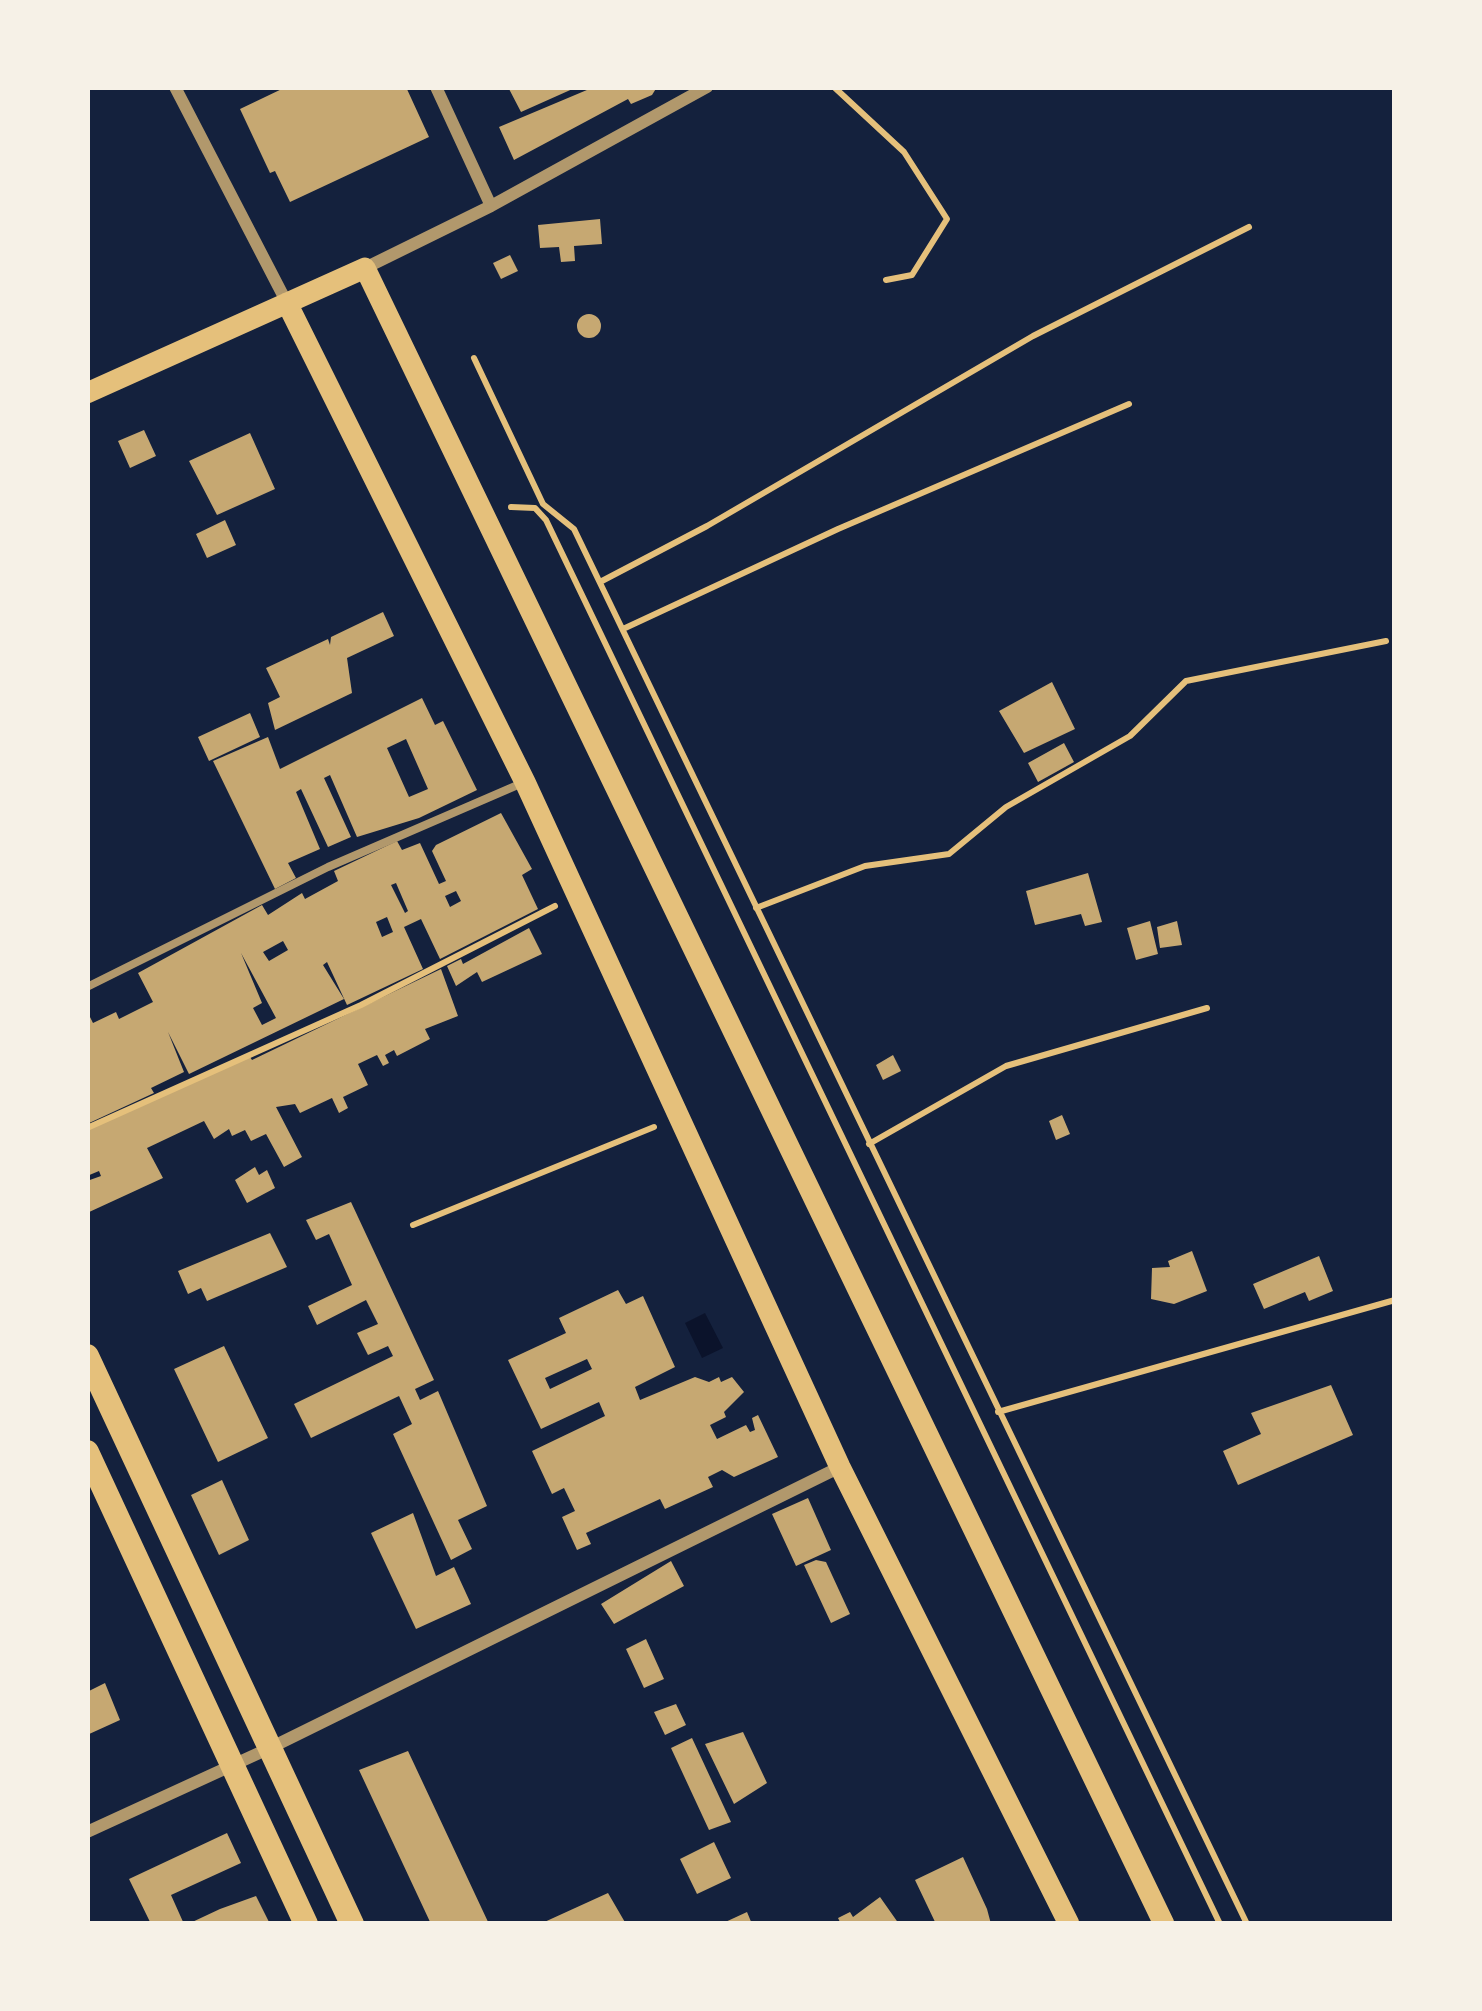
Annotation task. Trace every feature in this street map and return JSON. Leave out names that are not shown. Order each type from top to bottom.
[{"type":"main road","points":[[87,392],[365,268],[1164,1924]]},
{"type":"main road","points":[[287,303],[525,782],[840,1467],[1069,1924]]},
{"type":"main road","points":[[87,1356],[352,1924]]},
{"type":"main road","points":[[87,1452],[306,1924]]},
{"type":"street","points":[[175,87],[287,303]]},
{"type":"street","points":[[436,87],[491,206]]},
{"type":"street","points":[[365,268],[491,206],[707,87]]},
{"type":"street","points":[[87,1832],[270,1748],[840,1467]]},
{"type":"lane","points":[[87,987],[328,867],[525,782]]},
{"type":"path","points":[[834,87],[904,152],[947,219],[912,275],[886,280]]},
{"type":"path","points":[[600,582],[1033,336],[1249,227]]},
{"type":"path","points":[[474,358],[543,504],[574,529],[1247,1924]]},
{"type":"path","points":[[623,629],[838,529],[1129,404]]},
{"type":"path","points":[[486,519],[521,504],[535,508],[546,520],[1220,1924]]},
{"type":"path","points":[[756,908],[865,866],[949,854],[1006,807],[1130,736],[1186,681],[1385,641]]},
{"type":"path","points":[[87,1128],[361,1005],[578,894]]},
{"type":"path","points":[[869,1144],[1006,1066],[1207,1007]]},
{"type":"path","points":[[413,1225],[679,1116]]},
{"type":"path","points":[[998,1412],[1395,1300]]},
{"type":"water","points":[[705,1313],[723,1348],[702,1358],[685,1323]]},
{"type":"building","points":[[286,87],[406,87],[429,137],[290,202],[275,171],[270,173],[240,109]]},
{"type":"building","points":[[508,87],[577,87],[521,112]]},
{"type":"building","points":[[594,87],[657,87],[652,95],[631,104],[628,99],[514,160],[499,127]]},
{"type":"building","points":[[600,219],[602,244],[574,246],[575,261],[561,262],[559,247],[540,248],[538,225]]},
{"type":"building","points":[[510,255],[518,271],[501,279],[493,263]]},
{"type":"building","points":[[589,314],[601,326],[589,338],[577,326]]},
{"type":"building","points":[[144,430],[156,456],[130,468],[118,441]]},
{"type":"building","points":[[250,433],[275,489],[217,515],[189,461]]},
{"type":"building","points":[[225,520],[236,545],[207,558],[196,534]]},
{"type":"building","points":[[383,612],[394,636],[347,658],[352,693],[275,730],[268,703],[280,697],[266,668],[328,639],[330,645],[331,637]]},
{"type":"building","points":[[1052,682],[1075,729],[1024,753],[999,711]]},
{"type":"building","points":[[422,698],[435,725],[443,721],[477,790],[419,818],[357,837],[330,775],[324,778],[351,837],[328,847],[301,789],[296,792],[320,849],[288,863],[296,878],[275,889],[213,761],[268,737],[280,769]],"holes":[[[406,739],[428,789],[409,797],[387,748]]]},
{"type":"building","points":[[250,713],[260,737],[209,761],[198,737]]},
{"type":"building","points":[[1064,743],[1074,762],[1038,782],[1028,763]]},
{"type":"building","points":[[501,813],[532,869],[522,875],[538,909],[440,959],[421,919],[404,927],[423,969],[347,1005],[327,962],[323,965],[344,999],[189,1074],[168,1032],[184,1072],[151,1088],[154,1093],[87,1124],[87,1011],[93,1023],[116,1012],[119,1019],[153,1002],[138,973],[262,905],[268,915],[302,893],[305,899],[338,881],[334,871],[397,841],[402,850],[420,843],[439,884],[446,881],[432,851]],"holes":[[[396,883],[405,913],[391,885]],[[456,891],[461,901],[450,907],[445,896]],[[387,917],[393,932],[382,937],[376,922]],[[283,941],[288,950],[269,961],[263,952]],[[241,953],[276,1018],[262,1025],[253,1008],[262,1003]]]},
{"type":"building","points":[[1088,873],[1102,922],[1085,926],[1081,914],[1035,925],[1026,891]]},
{"type":"building","points":[[1150,921],[1158,954],[1136,960],[1127,928]]},
{"type":"building","points":[[1177,921],[1182,945],[1160,948],[1157,927]]},
{"type":"building","points":[[529,928],[542,954],[482,982],[477,972],[456,986],[447,966],[461,959],[463,964]]},
{"type":"building","points":[[441,969],[458,1016],[425,1029],[430,1039],[397,1056],[394,1050],[385,1055],[389,1063],[383,1066],[377,1055],[358,1064],[368,1085],[343,1097],[348,1108],[339,1113],[332,1098],[300,1113],[295,1104],[276,1107],[302,1157],[284,1167],[266,1134],[251,1141],[245,1130],[232,1136],[229,1129],[214,1139],[204,1121],[147,1148],[163,1178],[87,1213],[87,1181],[101,1176],[99,1171],[87,1176],[87,1130],[252,1060]]},
{"type":"building","points":[[893,1055],[901,1071],[883,1080],[876,1065]]},
{"type":"building","points":[[1062,1115],[1070,1134],[1056,1140],[1049,1121]]},
{"type":"building","points":[[255,1167],[259,1175],[267,1170],[275,1188],[247,1203],[235,1180]]},
{"type":"building","points":[[351,1202],[434,1380],[415,1389],[420,1400],[438,1391],[487,1506],[458,1520],[472,1549],[451,1560],[393,1434],[412,1424],[399,1396],[311,1438],[294,1404],[393,1356],[388,1346],[368,1355],[357,1333],[378,1324],[366,1300],[317,1325],[308,1306],[352,1285],[329,1234],[316,1240],[306,1220]]},
{"type":"building","points":[[270,1233],[287,1267],[207,1301],[201,1288],[188,1294],[178,1271]]},
{"type":"building","points":[[1192,1251],[1207,1291],[1174,1304],[1151,1299],[1152,1268],[1170,1267],[1168,1261]]},
{"type":"building","points":[[1319,1256],[1333,1291],[1309,1301],[1305,1292],[1264,1309],[1253,1284]]},
{"type":"building","points":[[618,1290],[626,1304],[643,1296],[675,1367],[635,1387],[640,1400],[695,1377],[709,1382],[719,1377],[721,1382],[732,1377],[744,1392],[724,1412],[726,1417],[710,1425],[717,1439],[746,1425],[750,1432],[755,1430],[752,1418],[758,1415],[778,1457],[734,1477],[722,1470],[708,1477],[713,1487],[665,1509],[660,1499],[586,1533],[591,1544],[577,1550],[562,1517],[575,1511],[564,1488],[552,1494],[532,1451],[605,1416],[599,1402],[541,1429],[508,1360],[566,1333],[559,1318]],"holes":[[[587,1359],[592,1369],[550,1389],[545,1378]]]},
{"type":"building","points":[[224,1346],[268,1438],[218,1462],[174,1369]]},
{"type":"building","points":[[1331,1385],[1353,1435],[1238,1485],[1223,1451],[1261,1434],[1251,1413]]},
{"type":"building","points":[[222,1480],[249,1540],[219,1555],[191,1495]]},
{"type":"building","points":[[808,1498],[831,1550],[796,1566],[772,1514]]},
{"type":"building","points":[[413,1513],[436,1576],[454,1567],[471,1604],[416,1629],[371,1533]]},
{"type":"building","points":[[671,1561],[684,1586],[614,1624],[601,1604]]},
{"type":"building","points":[[826,1562],[850,1614],[831,1623],[804,1565]]},
{"type":"building","points":[[646,1639],[664,1679],[644,1688],[626,1649]]},
{"type":"building","points":[[105,1683],[120,1720],[87,1735],[87,1692]]},
{"type":"building","points":[[676,1704],[686,1725],[665,1735],[654,1712]]},
{"type":"building","points":[[743,1732],[767,1783],[734,1804],[705,1744]]},
{"type":"building","points":[[692,1738],[731,1822],[709,1830],[671,1748]]},
{"type":"building","points":[[408,1751],[489,1924],[431,1924],[359,1770]]},
{"type":"building","points":[[227,1833],[241,1863],[171,1895],[184,1924],[151,1924],[129,1879]]},
{"type":"building","points":[[714,1842],[731,1878],[697,1894],[680,1859]]},
{"type":"building","points":[[963,1857],[991,1924],[936,1924],[915,1880]]},
{"type":"building","points":[[608,1893],[626,1924],[540,1924]]},
{"type":"building","points":[[256,1896],[270,1924],[188,1924],[220,1909]]},
{"type":"building","points":[[880,1897],[899,1924],[841,1924],[838,1918],[850,1912],[853,1917]]},
{"type":"building","points":[[747,1912],[752,1924],[721,1924]]}]
